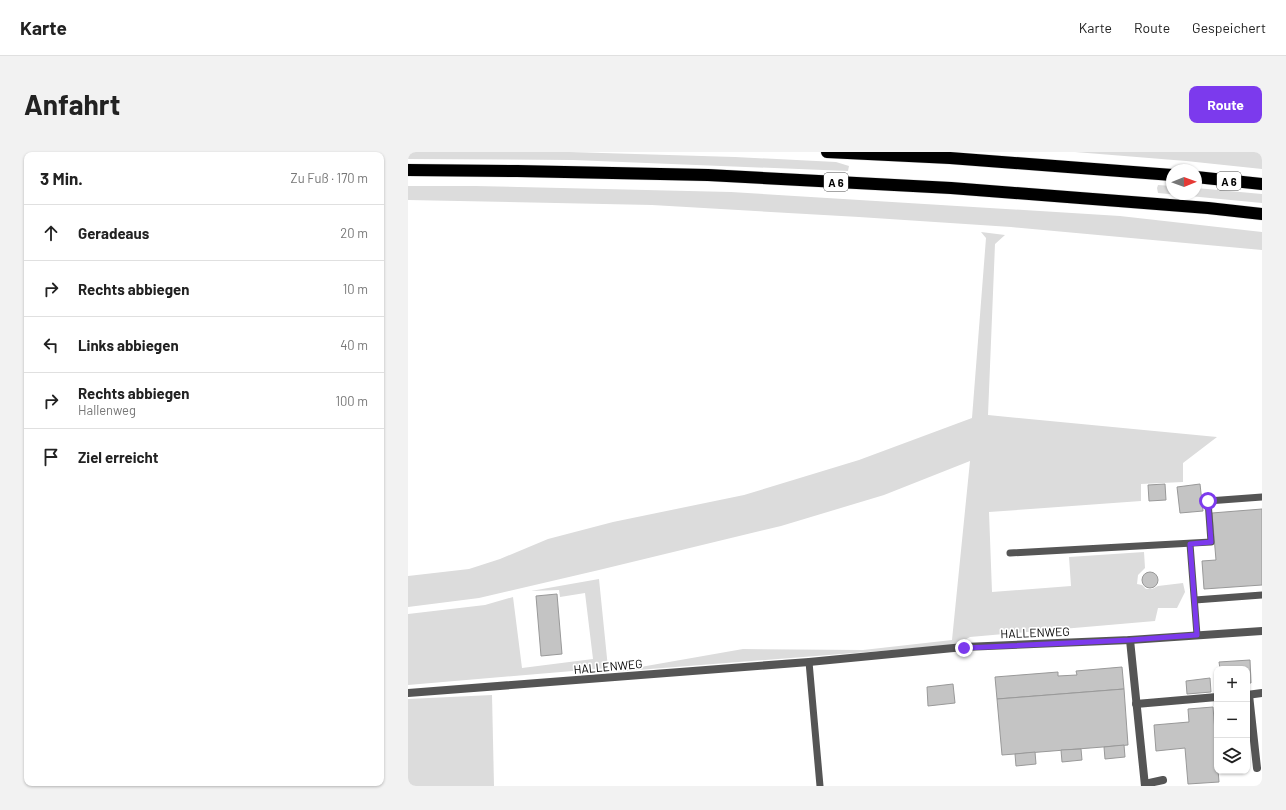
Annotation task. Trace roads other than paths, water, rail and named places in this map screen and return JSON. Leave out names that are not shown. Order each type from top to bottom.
[{"type":"highway","points":[[827,152],[950,158],[1166,176]]},
{"type":"highway","name":"A 6","points":[[408,170],[708,176],[951,188],[1208,208],[1262,214]]},
{"type":"highway","name":"A 6","points":[[1202,178],[1262,184]]},
{"type":"street","name":"HALLENWEG","points":[[408,693],[809,662],[964,648],[1130,640],[1262,631]]},
{"type":"street","points":[[1130,640],[1145,785],[1164,780]]},
{"type":"street","points":[[1250,695],[1262,693]]},
{"type":"street","points":[[1136,704],[1214,697]]},
{"type":"street","points":[[1249,702],[1257,768]]},
{"type":"lane","points":[[1010,553],[1211,542],[1208,501],[1262,497]]},
{"type":"lane","points":[[1190,544],[1197,635]]},
{"type":"lane","points":[[1195,600],[1262,595]]},
{"type":"lane","points":[[809,662],[820,786]]}]
